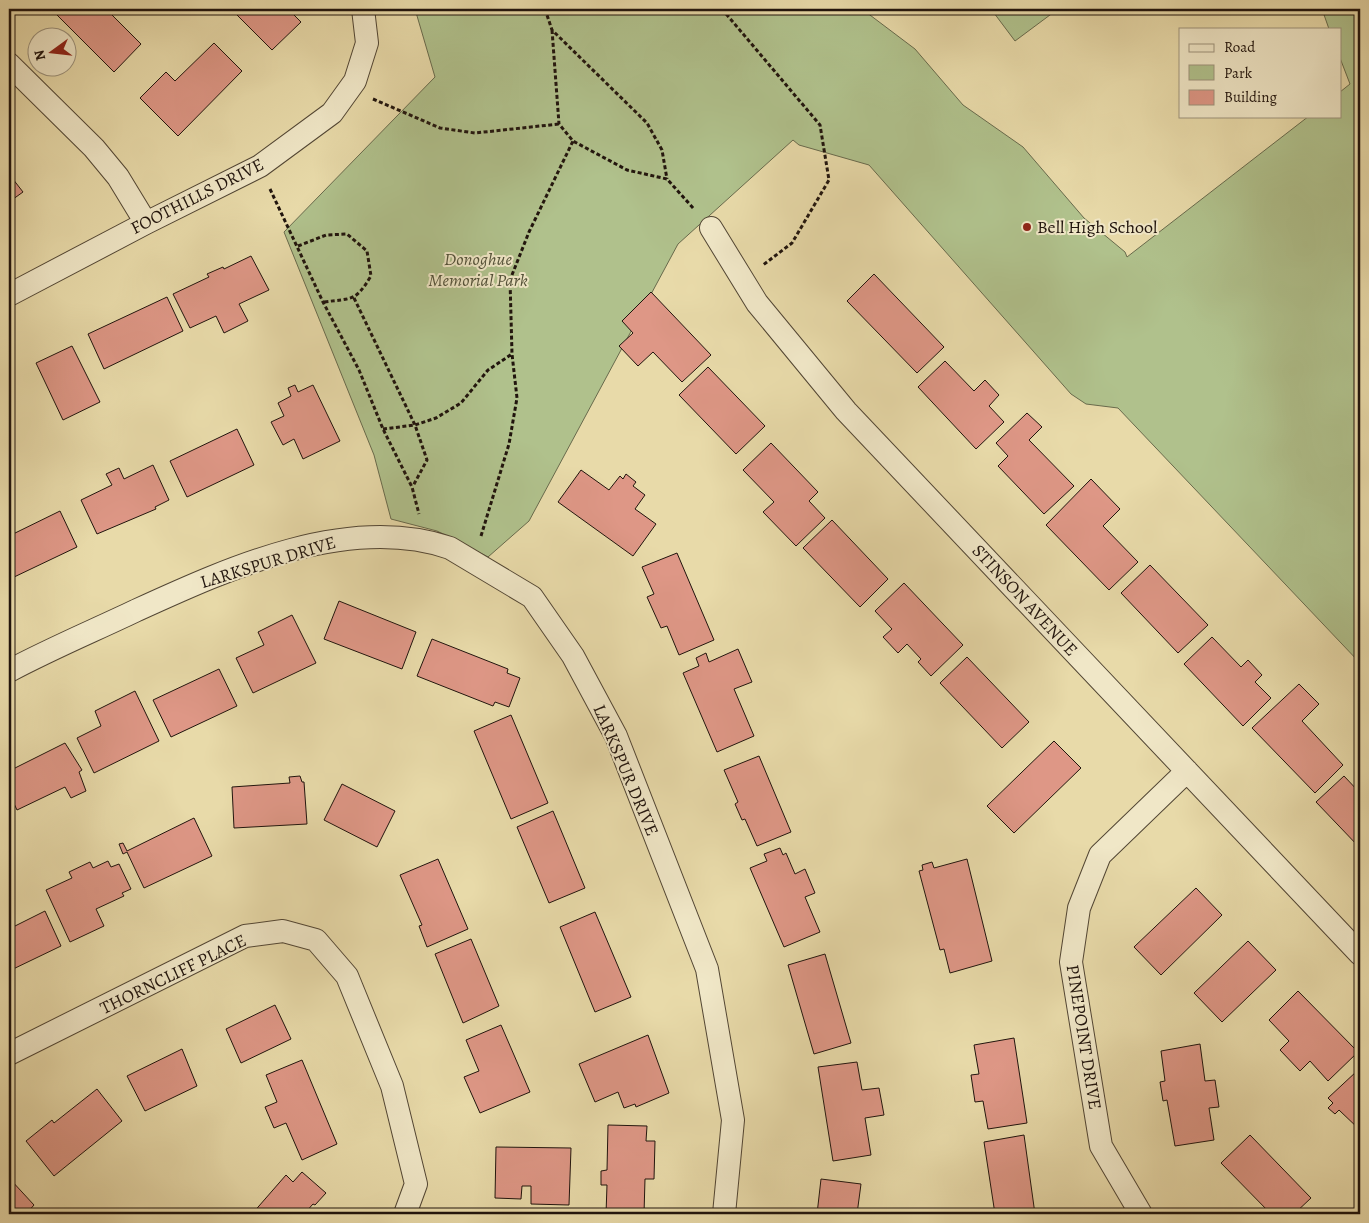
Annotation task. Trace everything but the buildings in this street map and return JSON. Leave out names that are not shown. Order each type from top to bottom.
[{"type":"street","name":"FOOTHILLS DRIVE","points":[[9,296],[146,223],[260,166],[332,113],[355,81],[367,43],[363,9]]},
{"type":"street","points":[[9,64],[112,170],[146,223]]},
{"type":"street","name":"STINSON AVENUE","points":[[711,228],[757,303],[846,411],[1360,954]]},
{"type":"street","name":"LARKSPUR DRIVE","points":[[9,671],[41,654],[217,574],[326,541],[377,537],[426,541],[450,548],[532,597],[574,656],[616,736],[707,970],[733,1120],[724,1214]]},
{"type":"street","name":"PINEPOINT DRIVE","points":[[1141,1214],[1101,1146],[1071,962],[1079,908],[1100,855],[1187,771]]},
{"type":"street","name":"THORNCLIFF PLACE","points":[[9,1054],[245,936],[283,931],[316,940],[347,976],[392,1086],[416,1184],[404,1214]]},
{"type":"path","points":[[545,9],[552,30],[559,124],[573,141],[627,170],[667,179]]},
{"type":"path","points":[[722,9],[820,125],[829,180],[792,242],[744,282]]},
{"type":"path","points":[[552,30],[647,123],[662,150],[667,179],[711,228]]},
{"type":"path","points":[[355,81],[374,100],[440,128],[475,133],[559,124]]},
{"type":"path","points":[[473,562],[509,444],[517,398],[512,354],[510,280],[529,232],[573,141]]},
{"type":"path","points":[[260,166],[323,302],[359,370],[383,429],[412,487],[426,541]]},
{"type":"path","points":[[298,246],[326,235],[347,234],[367,251],[371,276],[360,294],[354,298],[323,302]]},
{"type":"path","points":[[354,298],[415,425],[427,460],[412,487]]},
{"type":"path","points":[[383,429],[415,425],[436,418],[461,403],[488,370],[512,354]]},
{"type":"green space","name":"Donoghue Memorial Park","points":[[415,9],[862,9],[915,49],[963,105],[1023,147],[1084,218],[1125,252],[1127,257],[1306,118],[1342,118],[1342,90],[1350,84],[1342,63],[1342,28],[1329,28],[1322,9],[1360,9],[1360,663],[1118,408],[1086,404],[1071,394],[869,165],[799,145],[793,140],[678,244],[529,521],[488,557],[437,531],[391,519],[374,455],[284,232],[435,77]]},
{"type":"green space","points":[[991,9],[1058,9],[1015,41]]},
{"type":"place","name":"Bell High School","points":[[1027,227]]}]
